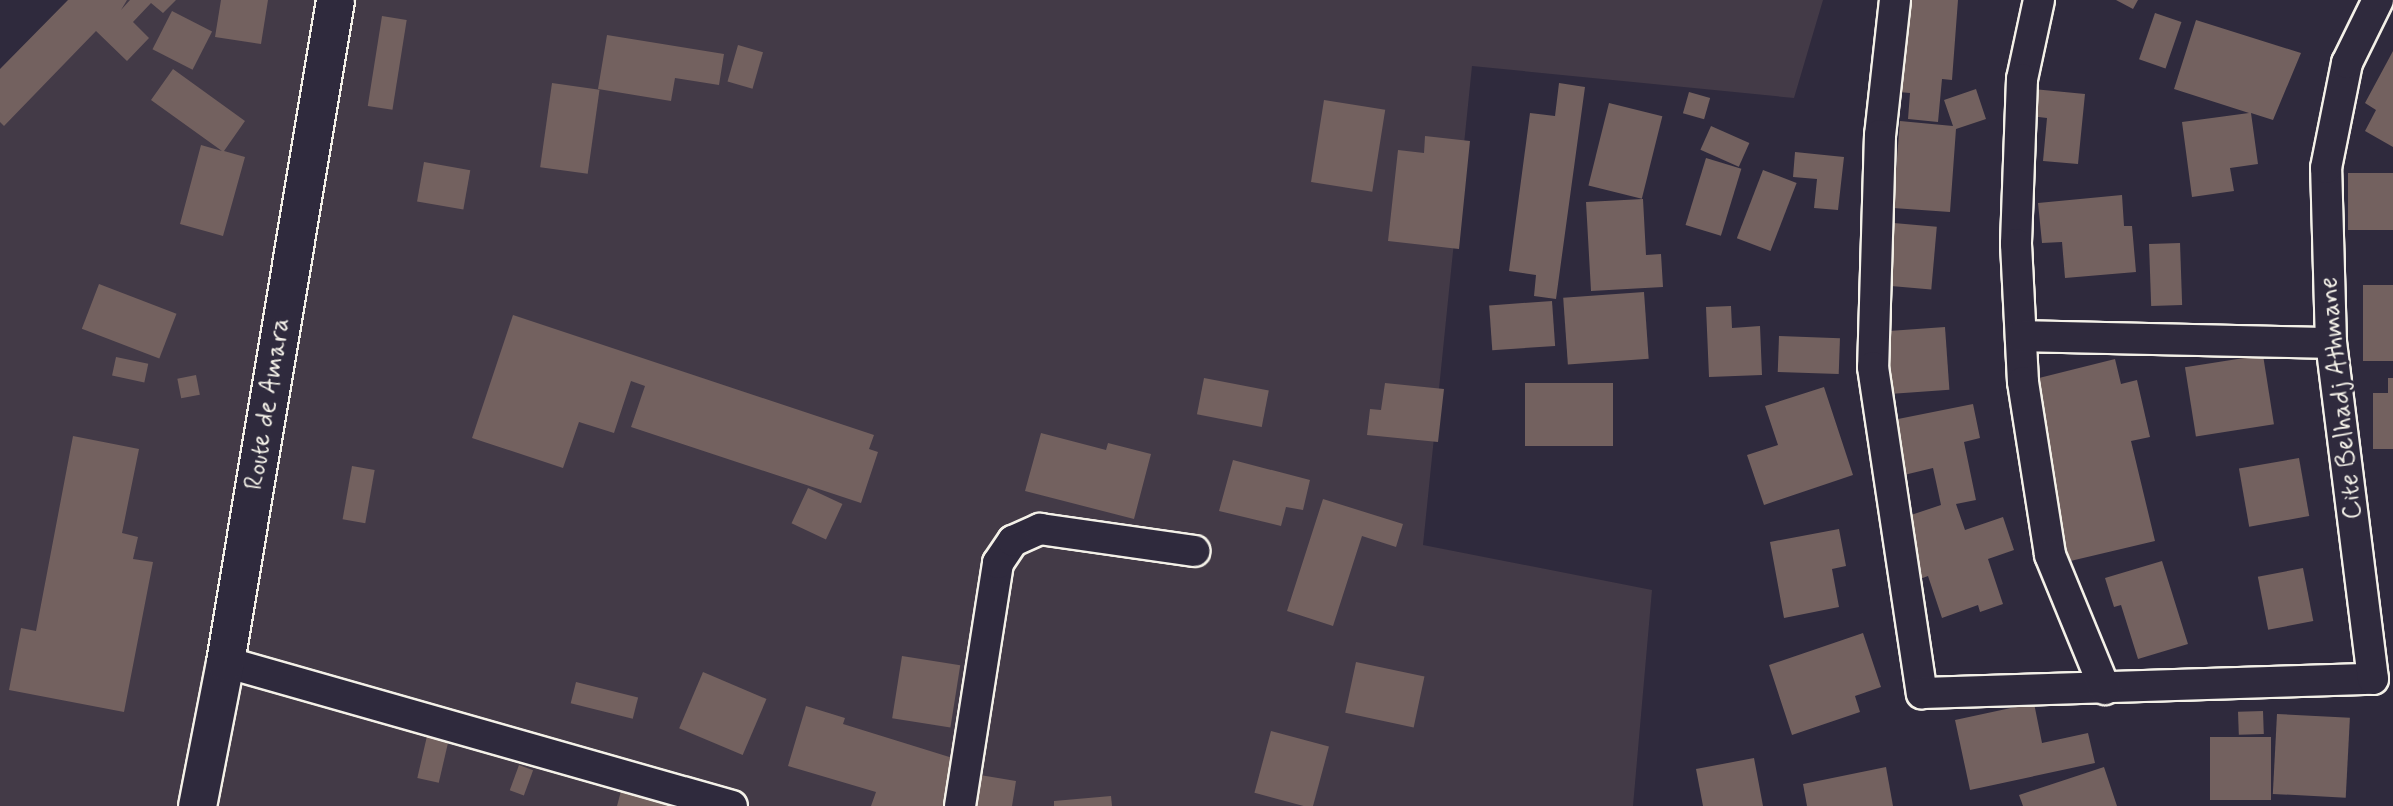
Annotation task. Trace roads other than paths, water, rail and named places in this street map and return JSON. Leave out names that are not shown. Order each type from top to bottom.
[{"type":"street","name":"Route de Amara","points":[[197,806],[225,662],[335,0]]},
{"type":"street","points":[[1895,0],[1880,135],[1873,367],[1922,693],[2105,689],[2050,555],[2023,382],[2016,244],[2022,79],[2039,0]]},
{"type":"street","name":"Cite Belhadj Athmane","points":[[2105,689],[2373,679],[2331,343],[2326,168],[2347,63],[2378,0]]},
{"type":"street","points":[[2021,336],[2331,343]]},
{"type":"street","points":[[960,806],[998,564],[1013,541],[1040,529],[1194,551]]},
{"type":"street","points":[[225,662],[732,806]]}]
